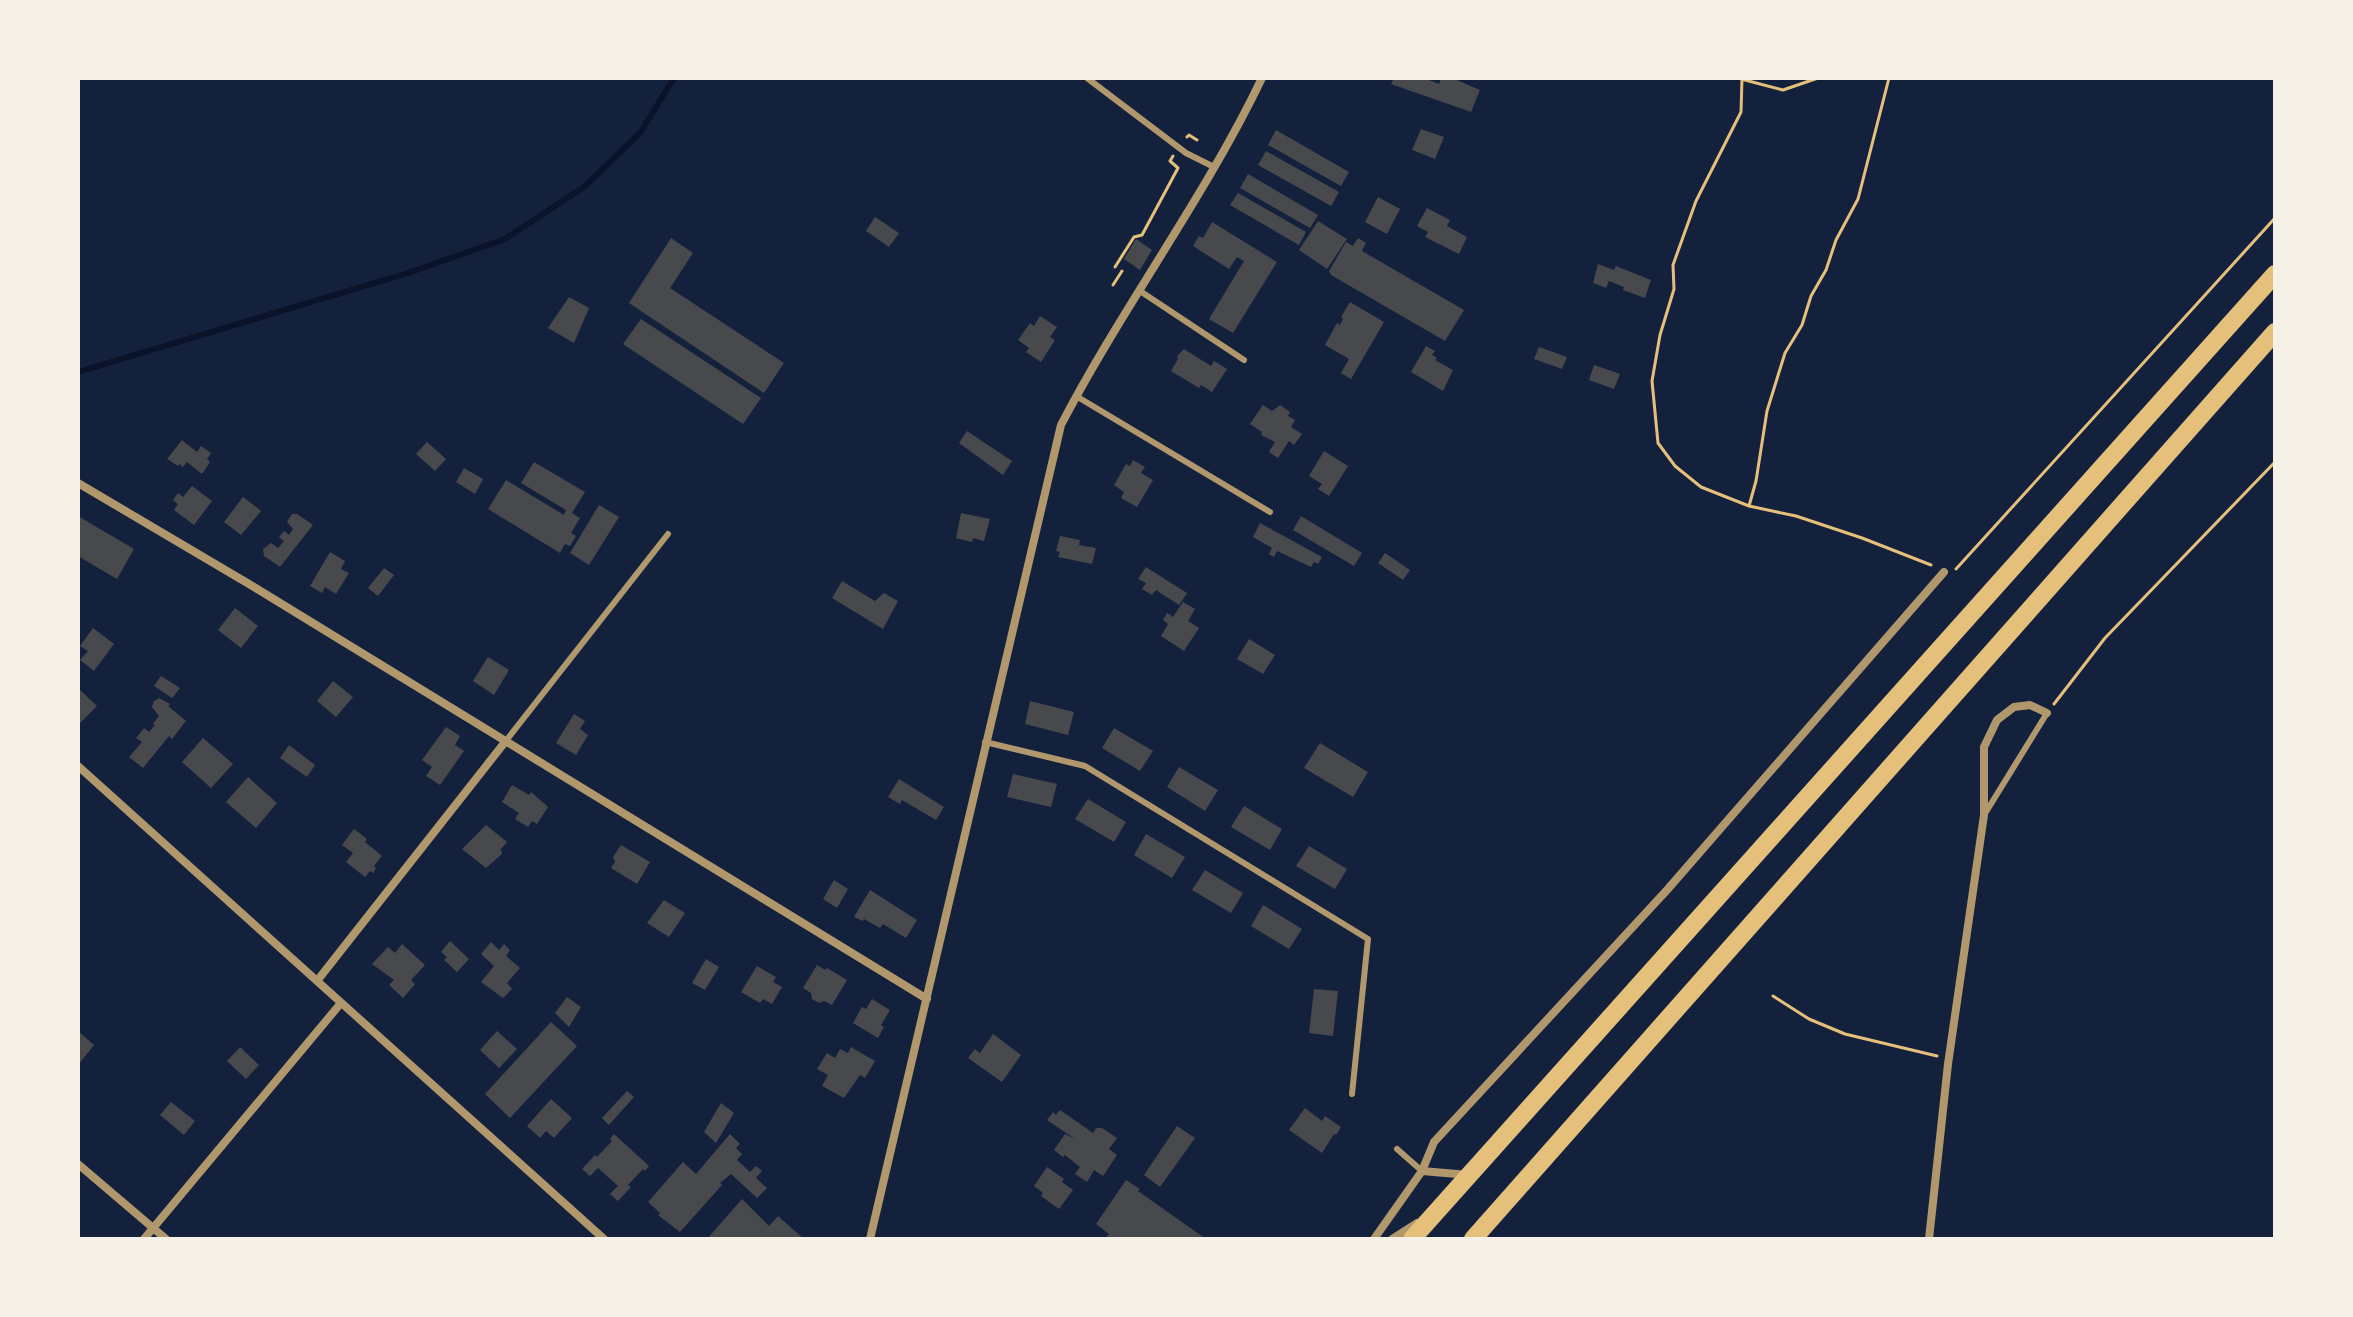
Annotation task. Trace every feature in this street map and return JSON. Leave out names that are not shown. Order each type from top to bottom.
[{"type":"main road","points":[[1412,1239],[2275,274]]},
{"type":"main road","points":[[1473,1239],[2275,332]]},
{"type":"street","points":[[870,1239],[1061,425],[1094,361],[1214,167],[1262,78]]},
{"type":"street","points":[[78,483],[249,584],[927,999]]},
{"type":"street","points":[[1374,1239],[1422,1171],[1434,1142],[1667,890],[1944,572]]},
{"type":"street","points":[[1929,1239],[1948,1064],[1984,815],[1984,747],[1988,733],[2004,713],[2020,704],[2047,713]]},
{"type":"street","points":[[317,981],[505,742]]},
{"type":"street","points":[[78,766],[604,1239]]},
{"type":"street","points":[[144,1239],[341,1003]]},
{"type":"street","points":[[78,1164],[166,1239]]},
{"type":"street","points":[[1422,1171],[1469,1175]]},
{"type":"street","points":[[1392,1239],[1438,1210]]},
{"type":"lane","points":[[1087,78],[1179,148],[1214,167]]},
{"type":"lane","points":[[1140,291],[1244,360]]},
{"type":"lane","points":[[1076,396],[1270,512]]},
{"type":"lane","points":[[505,742],[668,534]]},
{"type":"lane","points":[[1984,815],[2047,713]]},
{"type":"lane","points":[[985,742],[1085,766],[1368,939],[1352,1094]]},
{"type":"lane","points":[[1397,1149],[1422,1171]]},
{"type":"path","points":[[1818,78],[1783,90],[1741,78],[1741,112],[1696,201],[1673,265],[1674,289],[1660,335],[1652,381],[1658,443],[1675,466],[1701,487],[1749,506],[1796,516],[1862,538],[1920,559],[1944,572],[1955,570],[2275,218]]},
{"type":"path","points":[[1749,506],[1767,411],[1785,353],[1802,325],[1811,296],[1858,199],[1889,78]]},
{"type":"path","points":[[1115,267],[1134,237],[1142,235],[1171,184],[1178,168],[1170,161],[1179,148]]},
{"type":"path","points":[[1113,285],[1122,271]]},
{"type":"path","points":[[2047,713],[2105,638],[2275,462]]},
{"type":"path","points":[[1773,996],[1809,1019],[1845,1034],[1940,1056],[1948,1064]]},
{"type":"building","points":[[1394,78],[1424,78],[1439,84],[1441,78],[1452,78],[1480,90],[1471,112],[1391,84]]},
{"type":"building","points":[[1421,129],[1444,137],[1435,159],[1412,150]]},
{"type":"building","points":[[1276,130],[1349,172],[1341,186],[1268,145]]},
{"type":"building","points":[[1266,151],[1339,192],[1331,206],[1258,165]]},
{"type":"building","points":[[1248,174],[1318,215],[1310,228],[1240,188]]},
{"type":"building","points":[[1238,193],[1306,232],[1299,245],[1230,205]]},
{"type":"building","points":[[1378,197],[1400,209],[1387,234],[1365,222]]},
{"type":"building","points":[[1427,208],[1450,220],[1447,226],[1467,237],[1459,254],[1425,237],[1428,232],[1417,226]]},
{"type":"building","points":[[875,217],[899,233],[889,247],[866,231]]},
{"type":"building","points":[[1318,221],[1347,239],[1327,269],[1299,250]]},
{"type":"building","points":[[1212,222],[1277,262],[1233,333],[1209,319],[1244,261],[1237,257],[1229,269],[1193,246],[1199,236],[1203,238]]},
{"type":"building","points":[[671,238],[693,253],[670,288],[784,363],[764,393],[629,303]]},
{"type":"building","points":[[1358,238],[1366,243],[1362,251],[1464,310],[1445,341],[1331,275],[1329,271],[1346,242],[1353,246]]},
{"type":"building","points":[[1136,239],[1152,250],[1140,270],[1124,259]]},
{"type":"building","points":[[1598,264],[1614,270],[1616,266],[1651,280],[1645,298],[1609,281],[1606,288],[1593,283]]},
{"type":"building","points":[[569,297],[589,308],[574,343],[548,328]]},
{"type":"building","points":[[1350,302],[1384,322],[1351,379],[1341,373],[1349,359],[1325,345],[1337,323],[1340,325]]},
{"type":"building","points":[[1040,316],[1057,327],[1050,337],[1055,340],[1041,362],[1026,352],[1029,348],[1018,340],[1030,323],[1034,326]]},
{"type":"building","points":[[641,319],[761,398],[743,424],[623,344]]},
{"type":"building","points":[[1426,346],[1435,351],[1432,355],[1437,358],[1435,360],[1453,370],[1443,391],[1411,372]]},
{"type":"building","points":[[1539,347],[1567,357],[1562,369],[1534,359]]},
{"type":"building","points":[[1184,349],[1211,366],[1214,361],[1227,369],[1212,392],[1171,371],[1177,356]]},
{"type":"building","points":[[1594,365],[1620,374],[1614,389],[1589,380]]},
{"type":"building","points":[[1263,405],[1272,411],[1280,405],[1290,412],[1288,416],[1295,420],[1291,427],[1302,434],[1294,445],[1289,441],[1278,458],[1269,452],[1275,442],[1261,435],[1262,432],[1250,424]]},
{"type":"building","points":[[967,431],[1012,461],[1003,475],[959,443]]},
{"type":"building","points":[[182,440],[197,452],[201,446],[211,453],[207,459],[210,462],[202,474],[187,462],[183,467],[167,459]]},
{"type":"building","points":[[427,442],[446,459],[435,471],[416,454]]},
{"type":"building","points":[[1324,451],[1348,466],[1329,496],[1318,489],[1322,484],[1309,476]]},
{"type":"building","points":[[1133,460],[1145,467],[1141,473],[1153,480],[1137,507],[1121,498],[1124,492],[1114,485],[1126,464],[1130,466]]},
{"type":"building","points":[[534,462],[585,492],[572,513],[580,518],[571,533],[576,536],[570,546],[565,544],[560,553],[488,509],[506,480],[564,515],[566,510],[521,483]]},
{"type":"building","points":[[464,468],[483,479],[475,494],[456,482]]},
{"type":"building","points":[[192,486],[212,501],[194,525],[174,510],[178,504],[173,500],[178,493],[183,497]]},
{"type":"building","points":[[243,497],[261,511],[241,535],[224,522]]},
{"type":"building","points":[[599,505],[619,517],[589,565],[570,553]]},
{"type":"building","points":[[961,513],[990,519],[984,541],[956,538]]},
{"type":"building","points":[[292,514],[313,525],[280,567],[264,556],[263,549],[271,543],[278,548],[284,541],[279,537],[284,531],[289,535],[293,529],[287,522]]},
{"type":"building","points":[[78,516],[134,549],[117,579],[78,556]]},
{"type":"building","points":[[1301,516],[1362,553],[1354,566],[1293,530]]},
{"type":"building","points":[[1260,523],[1322,557],[1318,564],[1314,562],[1311,567],[1277,551],[1274,557],[1269,554],[1272,548],[1253,537]]},
{"type":"building","points":[[1060,536],[1080,540],[1079,545],[1096,548],[1092,564],[1058,557],[1060,552],[1056,551]]},
{"type":"building","points":[[330,552],[345,561],[341,569],[349,573],[336,594],[325,587],[322,593],[310,586]]},
{"type":"building","points":[[1385,553],[1410,570],[1403,580],[1378,563]]},
{"type":"building","points":[[1146,567],[1187,593],[1179,605],[1156,590],[1152,595],[1142,589],[1146,583],[1138,579]]},
{"type":"building","points":[[384,568],[394,575],[378,596],[368,588]]},
{"type":"building","points":[[842,581],[875,601],[884,593],[898,601],[883,629],[832,598]]},
{"type":"building","points":[[1183,602],[1195,609],[1188,621],[1199,628],[1184,651],[1161,636],[1168,624],[1163,620],[1167,613],[1173,617]]},
{"type":"building","points":[[235,608],[258,626],[241,648],[218,630]]},
{"type":"building","points":[[93,628],[114,644],[94,671],[80,660],[88,651],[80,646]]},
{"type":"building","points":[[1249,639],[1275,655],[1263,674],[1237,659]]},
{"type":"building","points":[[488,657],[509,670],[494,695],[473,681]]},
{"type":"building","points":[[161,676],[180,688],[172,698],[154,686]]},
{"type":"building","points":[[333,681],[353,697],[336,717],[317,701]]},
{"type":"building","points":[[78,688],[97,706],[78,725]]},
{"type":"building","points":[[159,698],[170,704],[168,706],[186,721],[172,739],[169,736],[143,768],[129,757],[142,742],[136,738],[144,728],[149,732],[155,725],[159,716],[152,707]]},
{"type":"building","points":[[1030,701],[1074,712],[1068,735],[1025,724]]},
{"type":"building","points":[[574,714],[585,721],[580,729],[588,735],[576,755],[556,743]]},
{"type":"building","points":[[446,727],[460,736],[455,745],[464,751],[440,785],[426,776],[432,767],[422,760]]},
{"type":"building","points":[[1114,728],[1153,751],[1140,771],[1102,748]]},
{"type":"building","points":[[203,738],[233,764],[211,788],[182,762]]},
{"type":"building","points":[[1320,743],[1368,772],[1353,797],[1304,768]]},
{"type":"building","points":[[289,745],[315,765],[307,777],[280,758]]},
{"type":"building","points":[[1179,767],[1218,790],[1205,811],[1167,787]]},
{"type":"building","points":[[1013,774],[1057,784],[1051,807],[1007,797]]},
{"type":"building","points":[[248,777],[277,803],[256,828],[226,802]]},
{"type":"building","points":[[899,779],[944,807],[936,820],[902,800],[900,804],[888,797]]},
{"type":"building","points":[[512,785],[529,795],[531,792],[548,807],[537,824],[532,821],[528,827],[515,819],[519,813],[502,802]]},
{"type":"building","points":[[1088,799],[1126,822],[1114,842],[1075,819]]},
{"type":"building","points":[[1244,806],[1282,829],[1270,850],[1231,827]]},
{"type":"building","points":[[486,825],[507,842],[501,849],[502,854],[486,868],[462,849]]},
{"type":"building","points":[[354,829],[382,856],[373,873],[370,871],[365,877],[346,862],[353,853],[342,845]]},
{"type":"building","points":[[1146,834],[1185,857],[1172,878],[1134,855]]},
{"type":"building","points":[[621,845],[650,862],[637,884],[611,868],[615,862],[613,857]]},
{"type":"building","points":[[1309,846],[1347,869],[1335,889],[1296,866]]},
{"type":"building","points":[[1205,870],[1243,893],[1231,913],[1192,890]]},
{"type":"building","points":[[834,880],[848,889],[837,908],[823,899]]},
{"type":"building","points":[[870,890],[917,920],[906,938],[883,924],[880,928],[854,917]]},
{"type":"building","points":[[664,900],[685,913],[669,937],[647,923]]},
{"type":"building","points":[[1263,905],[1302,929],[1289,949],[1251,926]]},
{"type":"building","points":[[450,941],[469,959],[457,972],[444,960],[447,957],[441,952]]},
{"type":"building","points":[[491,942],[499,950],[504,944],[510,950],[506,956],[520,968],[507,983],[512,989],[503,998],[481,982],[494,966],[481,954]]},
{"type":"building","points":[[402,944],[425,965],[411,980],[415,984],[403,998],[389,985],[394,980],[372,964],[388,947],[395,953]]},
{"type":"building","points":[[706,959],[719,967],[705,990],[692,983]]},
{"type":"building","points":[[817,965],[847,980],[832,1005],[812,999],[811,993],[803,988]]},
{"type":"building","points":[[757,966],[776,977],[773,982],[782,987],[772,1004],[763,999],[760,1003],[741,992]]},
{"type":"building","points":[[1314,989],[1338,991],[1333,1036],[1309,1033]]},
{"type":"building","points":[[567,997],[581,1007],[569,1027],[555,1013]]},
{"type":"building","points":[[872,999],[890,1010],[878,1038],[853,1023],[862,1007],[866,1009]]},
{"type":"building","points":[[551,1022],[577,1046],[510,1118],[485,1094]]},
{"type":"building","points":[[78,1031],[94,1045],[78,1065]]},
{"type":"building","points":[[497,1031],[517,1049],[499,1068],[480,1050]]},
{"type":"building","points":[[993,1034],[1021,1055],[1002,1082],[968,1058],[975,1049],[980,1053]]},
{"type":"building","points":[[240,1047],[259,1065],[246,1079],[227,1061]]},
{"type":"building","points":[[851,1047],[875,1061],[865,1078],[860,1075],[844,1098],[822,1086],[828,1075],[817,1069],[827,1053],[835,1058],[840,1049],[848,1053]]},
{"type":"building","points":[[627,1091],[634,1097],[609,1125],[602,1118]]},
{"type":"building","points":[[551,1099],[572,1118],[554,1138],[546,1131],[540,1138],[527,1126]]},
{"type":"building","points":[[171,1102],[195,1121],[184,1135],[160,1115]]},
{"type":"building","points":[[721,1103],[734,1113],[716,1143],[704,1132]]},
{"type":"building","points":[[1305,1108],[1322,1121],[1325,1116],[1341,1127],[1322,1153],[1289,1130]]},
{"type":"building","points":[[1060,1110],[1093,1133],[1096,1128],[1102,1128],[1117,1138],[1109,1149],[1117,1155],[1103,1176],[1094,1170],[1087,1182],[1075,1174],[1080,1167],[1054,1150],[1065,1134],[1075,1139],[1047,1120],[1053,1112],[1056,1115]]},
{"type":"building","points":[[1177,1126],[1195,1138],[1160,1187],[1144,1175]]},
{"type":"building","points":[[614,1134],[649,1166],[628,1185],[631,1187],[618,1201],[610,1194],[618,1186],[598,1168],[590,1176],[582,1169],[612,1141],[610,1139]]},
{"type":"building","points":[[730,1134],[740,1144],[736,1148],[742,1154],[737,1160],[750,1172],[756,1166],[762,1171],[756,1178],[767,1188],[757,1198],[731,1174],[680,1232],[658,1215],[660,1213],[648,1202],[683,1162],[696,1174]]},
{"type":"building","points":[[1047,1167],[1073,1190],[1059,1209],[1041,1196],[1043,1193],[1034,1186]]},
{"type":"building","points":[[1126,1180],[1206,1239],[1105,1239],[1109,1234],[1096,1224]]},
{"type":"building","points":[[742,1199],[769,1226],[778,1216],[804,1239],[707,1239]]},
{"type":"waterway","points":[[78,372],[408,273],[505,239],[584,187],[640,133],[674,78]]}]
